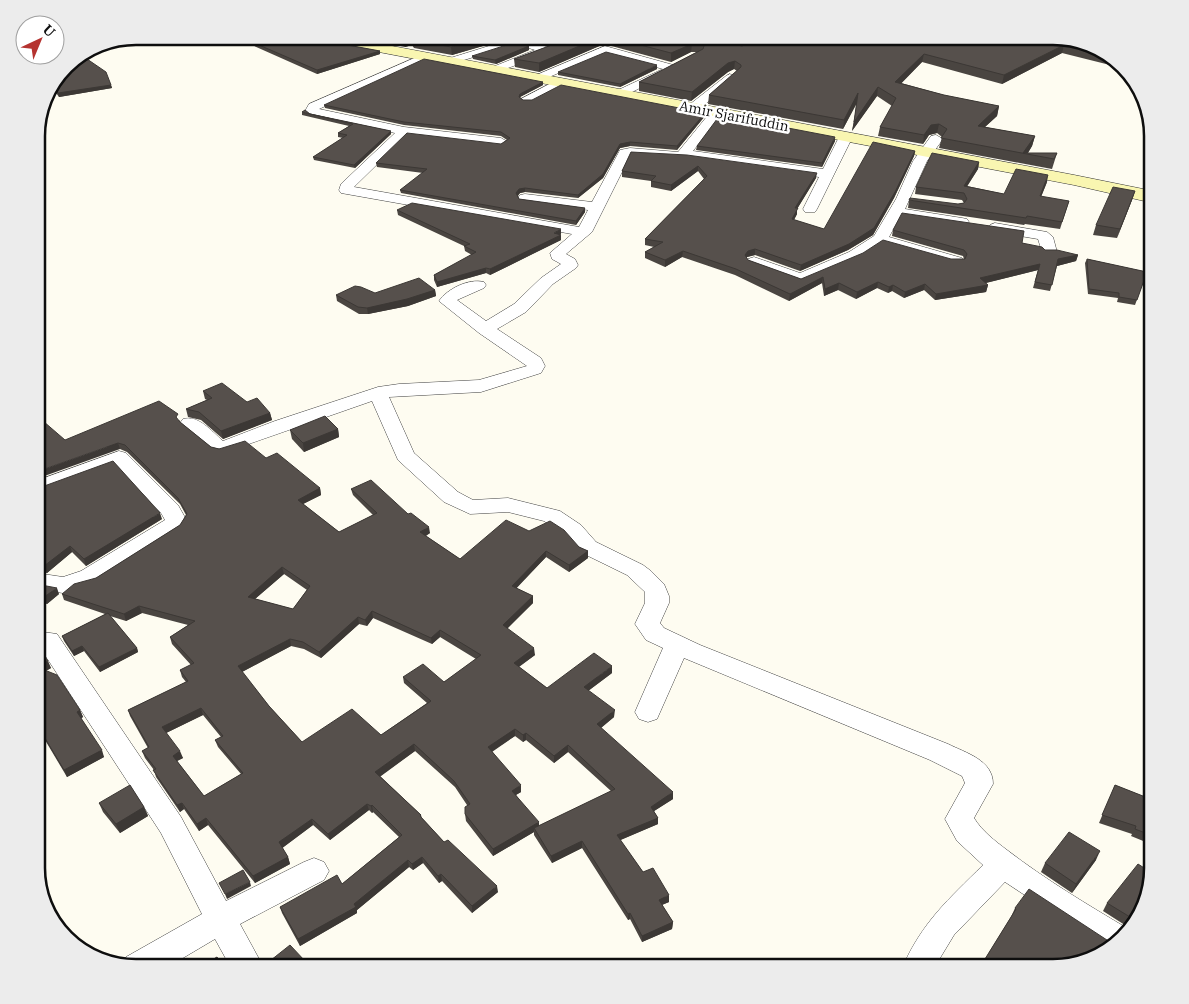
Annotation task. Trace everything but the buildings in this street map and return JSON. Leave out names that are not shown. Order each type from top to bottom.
[{"type":"main road","name":"Amir Sjarifuddin","points":[[364,45],[845,138],[1074,180],[1144,195]]},
{"type":"street","points":[[451,61],[502,45]]},
{"type":"street","points":[[529,45],[546,50]]},
{"type":"street","points":[[494,70],[535,55],[555,45]]},
{"type":"street","points":[[585,45],[677,66],[620,94]]},
{"type":"street","points":[[538,78],[602,50]]},
{"type":"street","points":[[535,55],[570,65]]},
{"type":"street","points":[[426,56],[311,109],[315,112],[404,131],[501,142]]},
{"type":"street","points":[[693,108],[733,75]]},
{"type":"street","points":[[527,99],[559,83]]},
{"type":"street","points":[[485,329],[520,308],[547,281],[567,268],[570,263],[558,256],[558,253],[584,232],[625,153],[678,157],[683,154],[717,112]]},
{"type":"street","points":[[404,131],[346,187],[346,190],[584,232]]},
{"type":"street","points":[[810,209],[845,138]]},
{"type":"street","points":[[754,262],[801,280],[854,255],[880,239],[899,206],[920,161],[936,139]]},
{"type":"street","points":[[683,154],[826,174]]},
{"type":"street","points":[[525,198],[596,207]]},
{"type":"street","points":[[899,206],[921,201]]},
{"type":"street","points":[[899,206],[978,225],[1038,233],[1045,237],[1049,252]]},
{"type":"street","points":[[880,239],[956,261]]},
{"type":"street","points":[[190,423],[220,448],[378,393],[399,390],[481,386],[535,369],[535,362],[448,304],[447,301],[452,295],[478,284]]},
{"type":"street","points":[[378,393],[405,456],[451,497],[470,507],[508,505],[552,516],[565,522],[588,547],[635,570],[656,590],[657,602],[648,620],[649,629],[656,634],[677,645],[939,752],[972,768],[979,778],[979,784],[958,818],[960,824],[971,838],[1003,865],[1113,936]]},
{"type":"street","points":[[45,486],[119,457],[170,510],[176,521],[173,525],[89,577],[74,584],[63,585],[45,582]]},
{"type":"street","points":[[45,640],[48,640],[171,825],[243,959]]},
{"type":"street","points":[[648,712],[677,645]]},
{"type":"street","points":[[922,959],[928,944],[939,930],[1003,865]]},
{"type":"street","points":[[152,959],[220,919],[314,871]]}]
